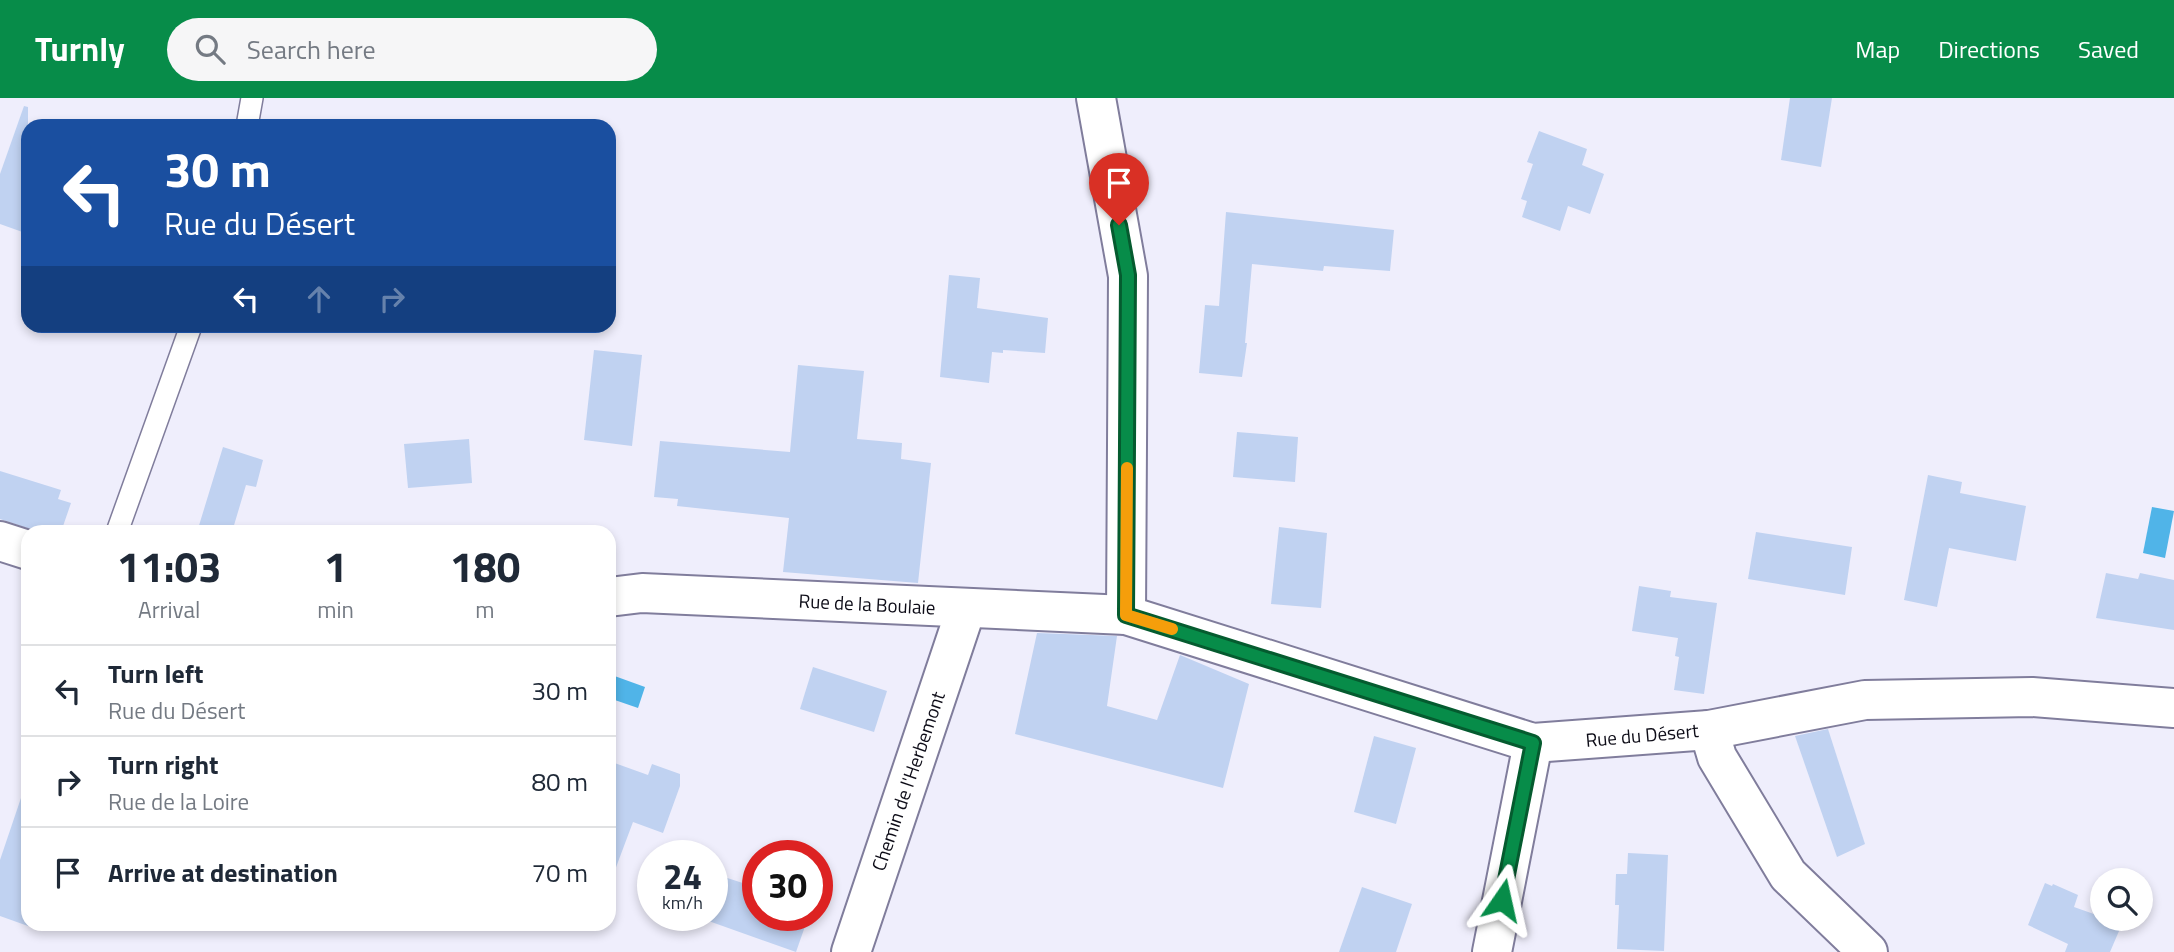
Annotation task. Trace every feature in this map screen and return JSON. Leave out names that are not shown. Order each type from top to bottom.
[{"type":"street","points":[[1096,98],[1128,275],[1126,615]]},
{"type":"street","points":[[0,541],[21,548]]},
{"type":"street","name":"Rue de la Boulaie","points":[[616,596],[642,593],[1126,615]]},
{"type":"street","name":"Chemin de l'Herbemont","points":[[850,952],[965,609]]},
{"type":"street","name":"Rue du Désert","points":[[1126,615],[1533,743],[1709,730],[1865,701],[2032,696],[2174,708]]},
{"type":"street","points":[[1709,730],[1717,757],[1788,875],[1868,952]]},
{"type":"street","points":[[1492,952],[1533,743]]},
{"type":"lane","points":[[248,119],[252,98]]},
{"type":"lane","points":[[120,525],[188,333]]},
{"type":"water","points":[[2152,507],[2174,511],[2165,558],[2143,553]]},
{"type":"water","points":[[616,677],[645,687],[638,708],[616,700]]},
{"type":"building","points":[[1790,98],[1832,98],[1821,167],[1781,160]]},
{"type":"building","points":[[24,106],[28,107],[28,119],[21,119],[21,232],[0,224],[0,174]]},
{"type":"building","points":[[1539,131],[1587,149],[1582,165],[1604,174],[1590,214],[1568,206],[1560,231],[1522,217],[1527,201],[1521,199],[1533,164],[1527,162]]},
{"type":"building","points":[[1226,212],[1394,230],[1390,271],[1324,266],[1323,271],[1252,264],[1242,377],[1199,373],[1205,305],[1219,306]]},
{"type":"building","points":[[949,275],[980,278],[977,308],[1048,318],[1045,353],[1003,350],[1003,353],[992,352],[989,383],[940,377]]},
{"type":"building","points":[[594,350],[642,355],[632,446],[584,440]]},
{"type":"building","points":[[798,365],[864,371],[857,439],[902,443],[901,459],[931,463],[918,583],[783,572],[789,518],[677,506],[678,499],[654,497],[660,441],[790,452]]},
{"type":"building","points":[[1237,432],[1298,437],[1295,482],[1233,477]]},
{"type":"building","points":[[469,439],[472,483],[408,488],[404,444]]},
{"type":"building","points":[[223,447],[263,460],[256,487],[246,485],[234,525],[199,525]]},
{"type":"building","points":[[0,471],[61,490],[58,499],[71,503],[63,525],[21,526],[0,519]]},
{"type":"building","points":[[1928,475],[1962,482],[1960,493],[2026,506],[2016,561],[1949,548],[1937,607],[1904,600]]},
{"type":"building","points":[[1279,527],[1327,533],[1321,608],[1271,604]]},
{"type":"building","points":[[1756,532],[1852,547],[1845,595],[1748,579]]},
{"type":"building","points":[[2106,573],[2138,579],[2140,573],[2174,580],[2174,630],[2096,618]]},
{"type":"building","points":[[1639,586],[1671,591],[1670,597],[1717,603],[1704,694],[1674,690],[1679,657],[1675,656],[1678,638],[1632,631]]},
{"type":"building","points":[[1037,633],[1117,636],[1107,706],[1157,720],[1180,655],[1249,684],[1223,788],[1015,734]]},
{"type":"building","points":[[813,667],[887,691],[874,732],[800,709]]},
{"type":"building","points":[[1828,729],[1865,844],[1837,857],[1795,736]]},
{"type":"building","points":[[1374,736],[1416,748],[1396,824],[1354,812]]},
{"type":"building","points":[[616,764],[648,775],[652,764],[680,774],[680,786],[663,833],[633,822],[616,867]]},
{"type":"building","points":[[21,798],[21,924],[0,916],[0,860]]},
{"type":"building","points":[[1628,853],[1668,855],[1664,951],[1617,949],[1619,905],[1615,905],[1616,874],[1627,874]]},
{"type":"building","points":[[728,878],[742,883],[742,931],[803,931],[796,952],[728,928]]},
{"type":"building","points":[[2045,883],[2078,895],[2074,907],[2090,913],[2090,931],[2119,931],[2110,952],[2065,952],[2068,944],[2028,925]]},
{"type":"building","points":[[1362,887],[1412,904],[1396,952],[1339,952]]},
{"type":"slow traffic","points":[[1127,468],[1126,615],[1172,629]]},
{"type":"route","points":[[1119,225],[1128,275],[1126,615],[1533,743],[1502,900]]}]
